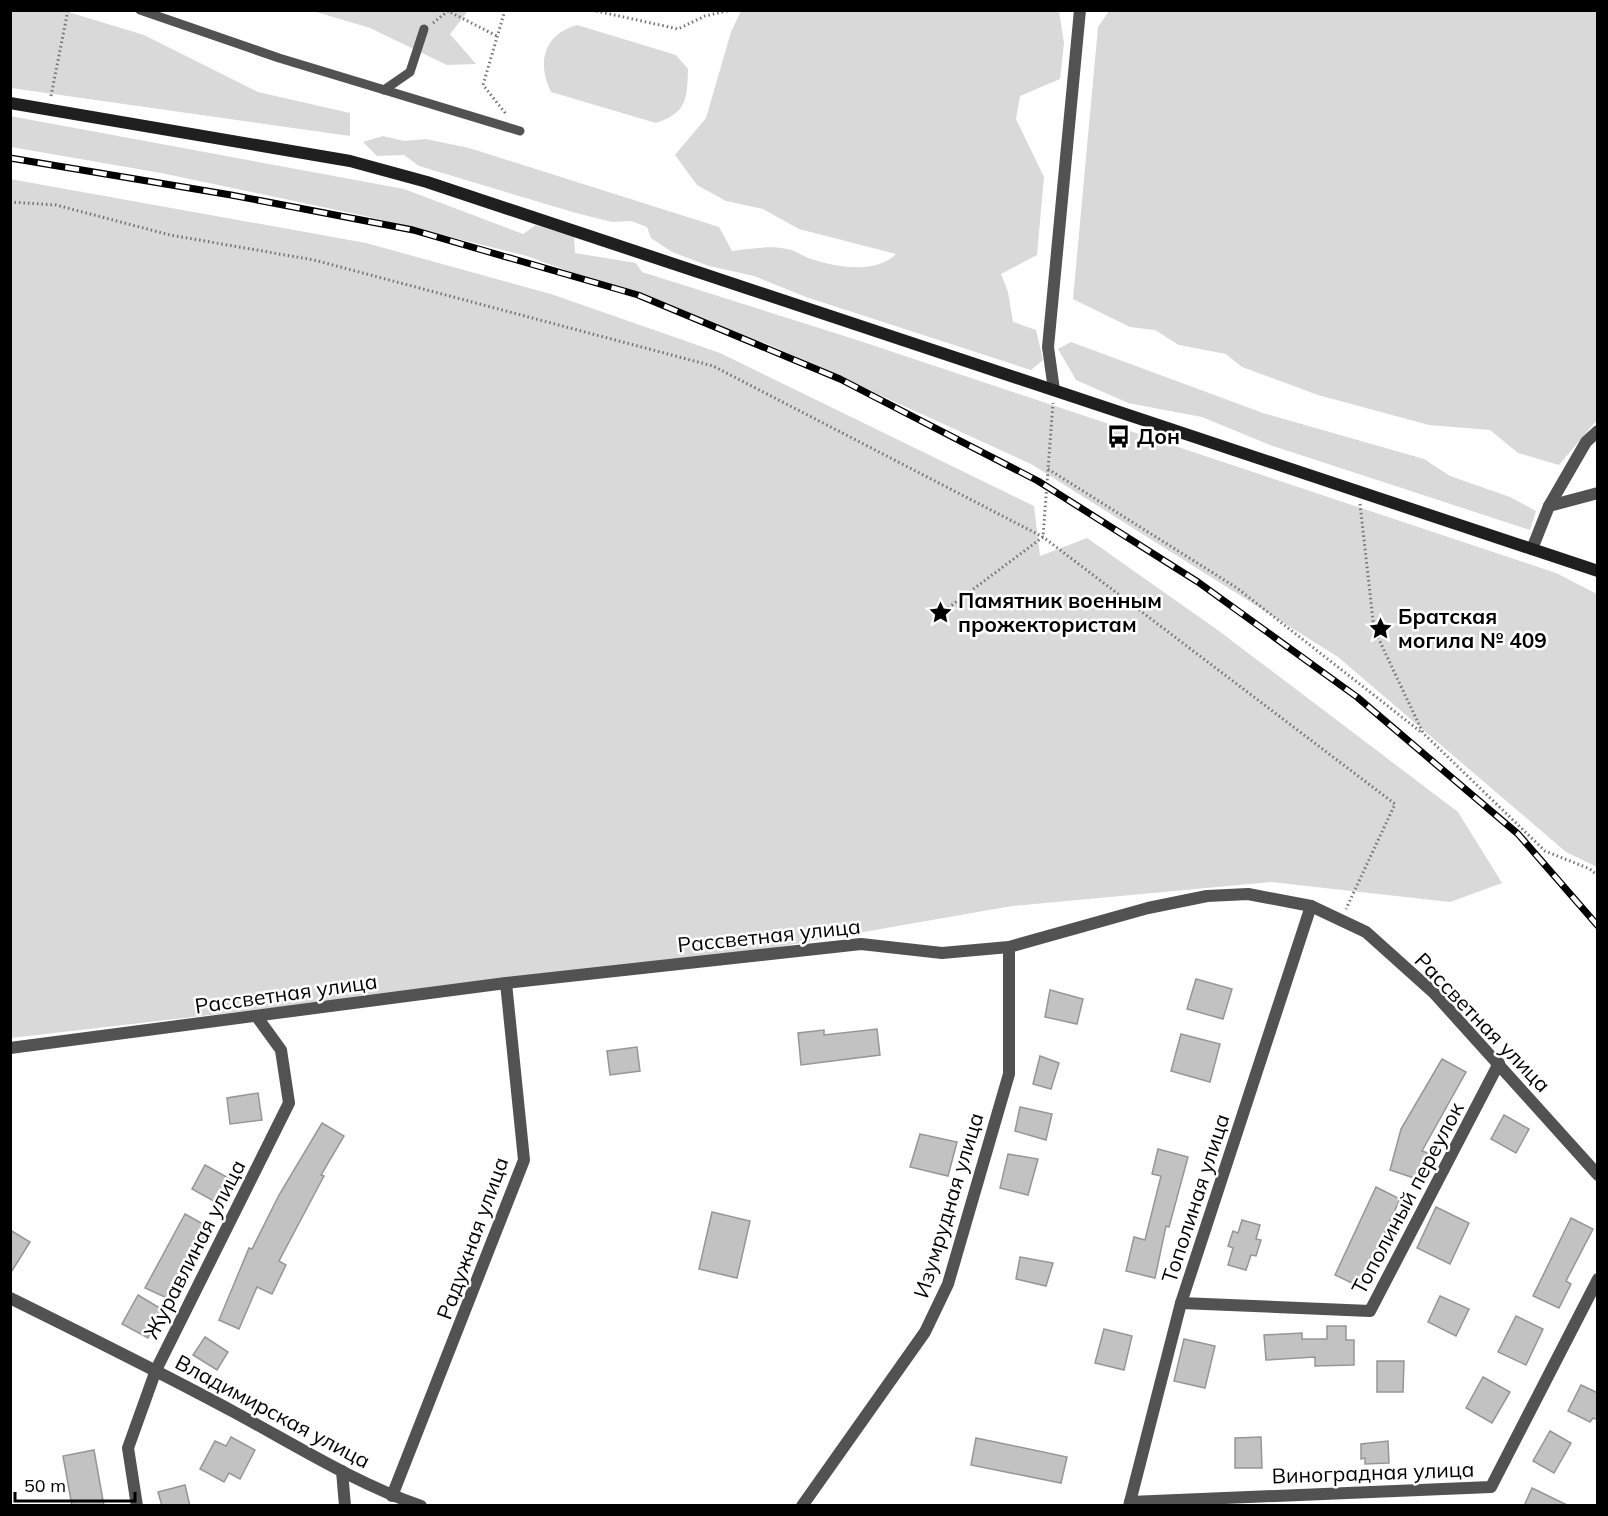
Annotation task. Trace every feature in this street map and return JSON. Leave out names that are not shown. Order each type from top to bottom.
[{"type":"street","points":[[1054,390],[1048,347],[1080,10]]},
{"type":"street","points":[[10,103],[176,129],[361,164],[427,182],[1598,572]]},
{"type":"street","points":[[1532,549],[1549,506],[1586,442],[1598,431]]},
{"type":"street","points":[[1549,506],[1598,493]]},
{"type":"street","name":"Рассветная улица","points":[[10,1048],[506,983],[861,944],[942,953],[1009,947],[1148,908],[1207,896],[1248,894],[1311,906],[1366,932],[1434,993],[1598,1175]]},
{"type":"street","name":"Тополиная улица","points":[[1130,1504],[1181,1303],[1311,906]]},
{"type":"street","name":"Изумрудная улица","points":[[802,1506],[926,1332],[948,1284],[1010,1074],[1009,947]]},
{"type":"street","name":"Радужная улица","points":[[392,1496],[524,1160],[506,983]]},
{"type":"street","name":"Журавлиная улица","points":[[137,1506],[128,1448],[156,1370],[289,1103],[281,1050],[257,1017]]},
{"type":"street","name":"Тополиный переулок","points":[[1181,1303],[1370,1311],[1499,1063]]},
{"type":"street","name":"Виноградная улица","points":[[1130,1504],[1491,1487],[1598,1279]]},
{"type":"street","name":"Владимирская улица","points":[[10,1298],[156,1370],[342,1471],[392,1496],[421,1506]]},
{"type":"street","points":[[342,1471],[345,1506]]},
{"type":"lane","points":[[140,10],[384,90],[520,131]]},
{"type":"lane","points":[[384,90],[410,72],[424,29]]},
{"type":"path","points":[[48,109],[68,10]]},
{"type":"path","points":[[505,10],[483,85],[520,131]]},
{"type":"path","points":[[592,10],[678,29],[705,16],[731,10]]},
{"type":"path","points":[[424,29],[448,11],[497,36]]},
{"type":"path","points":[[10,202],[56,205],[170,235],[314,260],[712,366],[1043,537],[1395,804],[1341,920]]},
{"type":"path","points":[[948,608],[1043,537],[1054,390]]},
{"type":"path","points":[[1048,469],[1238,588],[1423,733],[1545,851],[1590,869],[1598,876]]},
{"type":"path","points":[[1359,492],[1374,629],[1423,733]]},
{"type":"shaded area","points":[[10,11],[65,11],[144,35],[258,92],[350,113],[350,136],[11,88]]},
{"type":"shaded area","points":[[313,11],[468,11],[450,34],[476,64],[447,65],[370,28]]},
{"type":"shaded area","points":[[741,11],[1059,11],[1064,43],[1060,79],[1020,96],[1016,119],[1044,177],[1037,255],[1001,274],[1008,292],[1013,322],[1036,330],[1043,360],[1031,370],[806,297],[754,276],[709,266],[672,252],[651,238],[647,227],[631,221],[612,222],[576,213],[419,166],[404,155],[377,156],[363,142],[383,136],[404,141],[426,139],[469,148],[719,227],[732,251],[774,247],[792,250],[818,261],[854,267],[877,265],[887,261],[896,254],[799,229],[763,209],[726,201],[697,185],[675,155],[706,118],[731,32]]},
{"type":"shaded area","points":[[1109,11],[1597,11],[1597,420],[1559,465],[1518,453],[1490,430],[1429,425],[1318,395],[1242,367],[1226,354],[1179,345],[1155,330],[1130,327],[1073,299],[1098,27]]},
{"type":"shaded area","points":[[577,25],[676,55],[688,69],[686,97],[674,115],[656,123],[551,92],[544,70],[546,51],[557,35]]},
{"type":"shaded area","points":[[10,116],[404,189],[523,234],[536,225],[574,237],[575,253],[636,263],[642,272],[860,341],[1556,573],[1597,594],[1597,867],[1566,852],[1338,657],[1031,464],[770,345],[527,256],[365,216],[161,173],[11,147]]},
{"type":"shaded area","points":[[10,179],[366,243],[551,294],[720,353],[1034,506],[1040,556],[1087,538],[1219,631],[1458,812],[1502,883],[1450,902],[1271,882],[1012,906],[737,954],[11,1038]]},
{"type":"shaded area","points":[[1071,342],[1263,413],[1424,459],[1450,476],[1510,497],[1536,511],[1530,530],[1270,445],[1202,417],[1128,403],[1076,380],[1058,349]]},
{"type":"building","points":[[1196,979],[1232,989],[1223,1019],[1187,1009]]},
{"type":"building","points":[[1050,990],[1083,999],[1077,1024],[1045,1017]]},
{"type":"building","points":[[877,1029],[880,1055],[801,1065],[798,1033],[824,1030],[824,1035]]},
{"type":"building","points":[[1181,1034],[1220,1044],[1210,1082],[1171,1071]]},
{"type":"building","points":[[637,1047],[640,1071],[610,1075],[607,1051]]},
{"type":"building","points":[[1040,1056],[1059,1063],[1051,1089],[1033,1084]]},
{"type":"building","points":[[1442,1059],[1466,1072],[1422,1151],[1428,1153],[1420,1180],[1390,1170],[1401,1129]]},
{"type":"building","points":[[258,1093],[262,1120],[230,1124],[227,1098]]},
{"type":"building","points":[[1020,1107],[1052,1114],[1046,1140],[1015,1131]]},
{"type":"building","points":[[1504,1115],[1529,1129],[1516,1153],[1491,1139]]},
{"type":"building","points":[[322,1123],[344,1136],[321,1175],[324,1176],[279,1261],[286,1265],[272,1294],[257,1287],[239,1329],[219,1320],[249,1248],[252,1249],[279,1195]]},
{"type":"building","points":[[920,1134],[957,1142],[948,1176],[910,1167]]},
{"type":"building","points":[[1158,1149],[1188,1157],[1169,1227],[1166,1226],[1155,1278],[1126,1271],[1134,1237],[1145,1240],[1161,1176],[1152,1174]]},
{"type":"building","points":[[1008,1154],[1038,1159],[1028,1195],[1000,1188]]},
{"type":"building","points":[[205,1165],[232,1180],[219,1204],[192,1189]]},
{"type":"building","points":[[1376,1187],[1400,1199],[1360,1287],[1335,1275]]},
{"type":"building","points":[[1436,1207],[1469,1223],[1450,1264],[1417,1248]]},
{"type":"building","points":[[712,1212],[750,1221],[737,1278],[699,1269]]},
{"type":"building","points":[[185,1214],[210,1228],[167,1298],[145,1288]]},
{"type":"building","points":[[1571,1218],[1593,1229],[1566,1281],[1571,1284],[1559,1308],[1533,1296]]},
{"type":"building","points":[[1242,1220],[1260,1225],[1256,1239],[1261,1240],[1256,1256],[1251,1255],[1246,1270],[1228,1265],[1233,1248],[1228,1246],[1233,1231],[1238,1233]]},
{"type":"building","points":[[10,1230],[30,1242],[10,1274]]},
{"type":"building","points":[[1020,1257],[1053,1263],[1046,1286],[1016,1279]]},
{"type":"building","points":[[138,1295],[163,1310],[148,1338],[122,1324]]},
{"type":"building","points":[[1440,1296],[1469,1309],[1456,1336],[1428,1322]]},
{"type":"building","points":[[1516,1316],[1543,1329],[1526,1365],[1498,1352]]},
{"type":"building","points":[[1327,1326],[1346,1326],[1346,1340],[1354,1340],[1354,1365],[1315,1366],[1315,1357],[1266,1360],[1264,1335],[1302,1333],[1302,1339],[1327,1339]]},
{"type":"building","points":[[1104,1329],[1132,1336],[1124,1370],[1095,1363]]},
{"type":"building","points":[[205,1337],[228,1352],[217,1370],[193,1355]]},
{"type":"building","points":[[1184,1339],[1215,1346],[1205,1388],[1174,1381]]},
{"type":"building","points":[[1377,1361],[1404,1361],[1403,1392],[1377,1392]]},
{"type":"building","points":[[1483,1377],[1510,1392],[1492,1423],[1466,1408]]},
{"type":"building","points":[[1581,1385],[1598,1393],[1598,1420],[1593,1418],[1590,1422],[1568,1411]]},
{"type":"building","points":[[1550,1431],[1571,1443],[1554,1473],[1533,1461]]},
{"type":"building","points":[[231,1437],[255,1450],[240,1479],[229,1473],[224,1482],[200,1469],[215,1441],[226,1446]]},
{"type":"building","points":[[1261,1437],[1262,1468],[1235,1468],[1235,1438]]},
{"type":"building","points":[[976,1438],[1067,1457],[1061,1483],[971,1465]]},
{"type":"building","points":[[1388,1441],[1389,1463],[1365,1464],[1365,1458],[1361,1459],[1361,1444]]},
{"type":"building","points":[[94,1450],[104,1506],[72,1506],[63,1456]]},
{"type":"building","points":[[185,1485],[190,1506],[162,1506],[158,1492]]},
{"type":"building","points":[[1532,1488],[1569,1506],[1524,1506]]},
{"type":"railway","points":[[10,158],[231,195],[413,230],[638,295],[840,379],[1038,481],[1198,582],[1357,697],[1518,834],[1598,926]]},
{"type":"place","name":"Дон","points":[[1119,436]]},
{"type":"place","name":"Памятник военным прожектористам","points":[[940,612]]},
{"type":"place","name":"Братская могила № 409","points":[[1380,628]]}]
